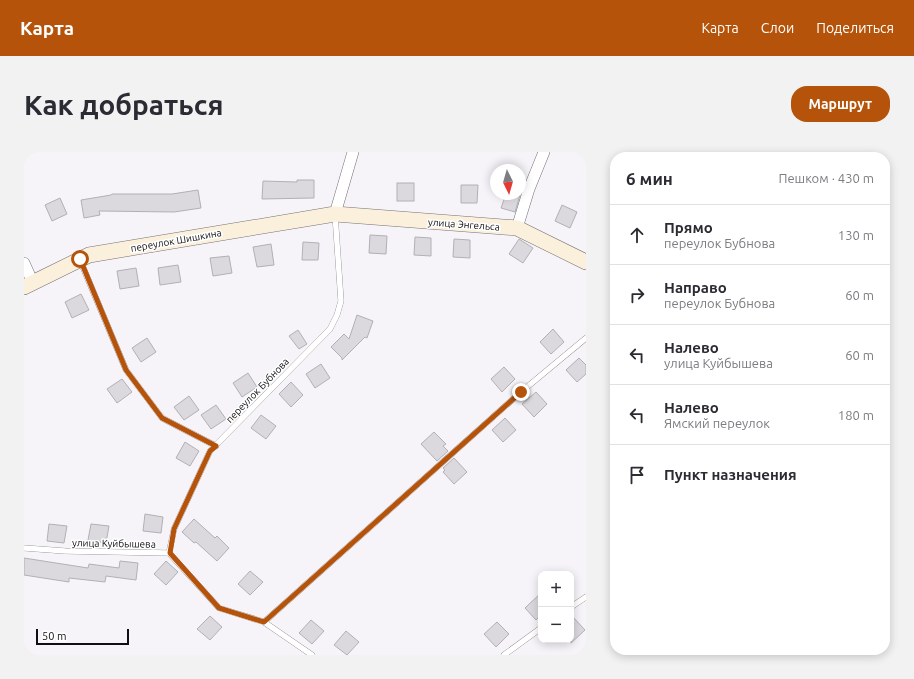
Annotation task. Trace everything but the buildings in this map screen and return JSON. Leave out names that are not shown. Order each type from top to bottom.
[{"type":"street","points":[[335,214],[353,152]]},
{"type":"street","points":[[517,228],[529,189],[544,152]]},
{"type":"street","name":"улица Энгельса","points":[[335,214],[517,228],[586,262]]},
{"type":"street","name":"переулок Шишкина","points":[[28,285],[89,255],[335,214]]},
{"type":"street","points":[[24,263],[28,285]]},
{"type":"lane","name":"переулок Бубнова","points":[[170,553],[174,529],[210,451],[330,328],[337,315],[341,301],[335,214]]},
{"type":"lane","points":[[80,259],[126,370],[162,418],[216,446]]},
{"type":"lane","points":[[264,622],[505,406],[586,338]]},
{"type":"lane","name":"улица Куйбышева","points":[[24,548],[65,551],[170,553],[219,608],[264,622],[312,655]]},
{"type":"lane","points":[[574,605],[586,597]]},
{"type":"lane","points":[[504,655],[538,630]]},
{"type":"route","points":[[80,259],[126,370],[162,418],[216,446],[210,451],[174,529],[170,553],[219,608],[264,622],[521,392]]}]
